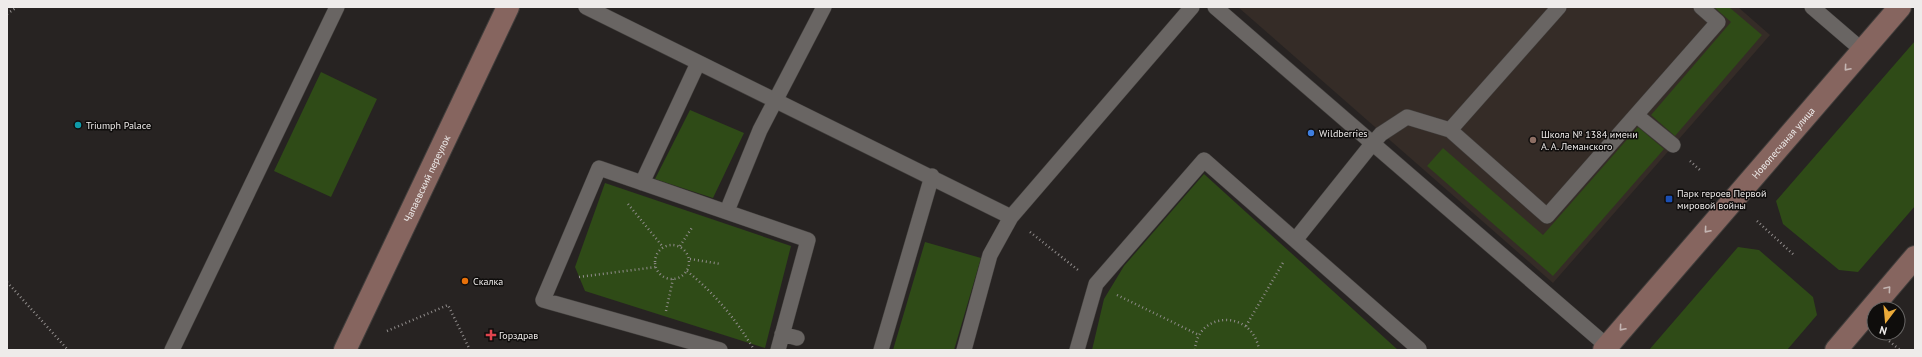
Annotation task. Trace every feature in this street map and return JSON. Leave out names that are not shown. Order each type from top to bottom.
[{"type":"main road","name":"Чапаевский переулок","points":[[345,350],[508,7]]},
{"type":"main road","name":"Новопесчаная улица","points":[[1605,348],[1900,7]]},
{"type":"main road","points":[[1836,350],[1915,257]]},
{"type":"lane","points":[[172,350],[337,7]]},
{"type":"lane","points":[[586,7],[932,176],[1011,217]]},
{"type":"lane","points":[[727,211],[760,130],[824,7]]},
{"type":"lane","points":[[964,350],[990,255],[1011,217],[1192,7]]},
{"type":"lane","points":[[1216,7],[1605,348]]},
{"type":"lane","points":[[1450,130],[1559,7]]},
{"type":"lane","points":[[1296,239],[1372,144],[1382,134],[1407,117],[1450,130],[1547,216],[1718,22],[1701,7]]},
{"type":"lane","points":[[1812,7],[1862,50]]},
{"type":"lane","points":[[642,183],[698,62]]},
{"type":"lane","points":[[1636,115],[1673,145]]},
{"type":"lane","points":[[1077,350],[1096,284],[1204,160],[1420,349],[1418,350]]},
{"type":"lane","points":[[720,350],[659,339],[543,300],[599,168],[808,240],[790,336],[778,350]]},
{"type":"lane","points":[[881,350],[932,176]]},
{"type":"path","points":[[7,14],[17,7]]},
{"type":"path","points":[[599,168],[663,247]]},
{"type":"path","points":[[1011,217],[1096,284],[1199,336]]},
{"type":"path","points":[[1757,221],[1795,256]]},
{"type":"path","points":[[1246,326],[1296,239]]},
{"type":"path","points":[[669,244],[680,246],[684,249],[690,259],[687,271],[684,275],[673,279],[662,275],[656,266],[656,255],[663,247],[669,244]]},
{"type":"path","points":[[690,259],[721,264]]},
{"type":"path","points":[[552,280],[656,266]]},
{"type":"path","points":[[687,271],[710,290],[738,322],[755,350]]},
{"type":"path","points":[[659,339],[673,279]]},
{"type":"path","points":[[7,282],[68,350]]},
{"type":"path","points":[[387,331],[448,305],[470,350]]},
{"type":"path","points":[[1195,350],[1199,336],[1206,327],[1216,321],[1231,320],[1246,326],[1254,333],[1259,350]]},
{"type":"path","points":[[1889,341],[1900,350]]},
{"type":"shaded area","name":"Школа № 1384 имени А. А. Леманского","points":[[1238,7],[1738,7],[1770,35],[1553,283]]},
{"type":"green space","points":[[1714,7],[1729,7],[1762,35],[1675,136],[1651,115],[1731,22]]},
{"type":"green space","points":[[1915,41],[1915,206],[1858,272],[1839,270],[1783,224],[1776,201]]},
{"type":"green space","points":[[321,72],[377,99],[331,197],[274,171]]},
{"type":"green space","points":[[690,110],[744,133],[713,198],[655,179]]},
{"type":"green space","points":[[1638,127],[1664,149],[1553,276],[1427,166],[1443,148],[1543,235]]},
{"type":"green space","points":[[1204,174],[1398,350],[1092,350],[1104,299],[1124,266]]},
{"type":"green space","points":[[605,183],[791,246],[765,348],[585,291],[575,267]]},
{"type":"green space","points":[[925,242],[981,258],[954,350],[893,350]]},
{"type":"green space","points":[[1738,247],[1759,250],[1813,297],[1817,315],[1787,350],[1649,350]]},
{"type":"place","name":"Triumph Palace","points":[[78,125]]},
{"type":"place","name":"Wildberries","points":[[1311,133]]},
{"type":"place","name":"Школа № 1384 имени А. А. Леманского","points":[[1533,140]]},
{"type":"place","name":"Парк героев Первой мировой войны","points":[[1669,199]]},
{"type":"place","name":"Скалка","points":[[465,281]]},
{"type":"place","name":"Горздрав","points":[[491,335]]}]
